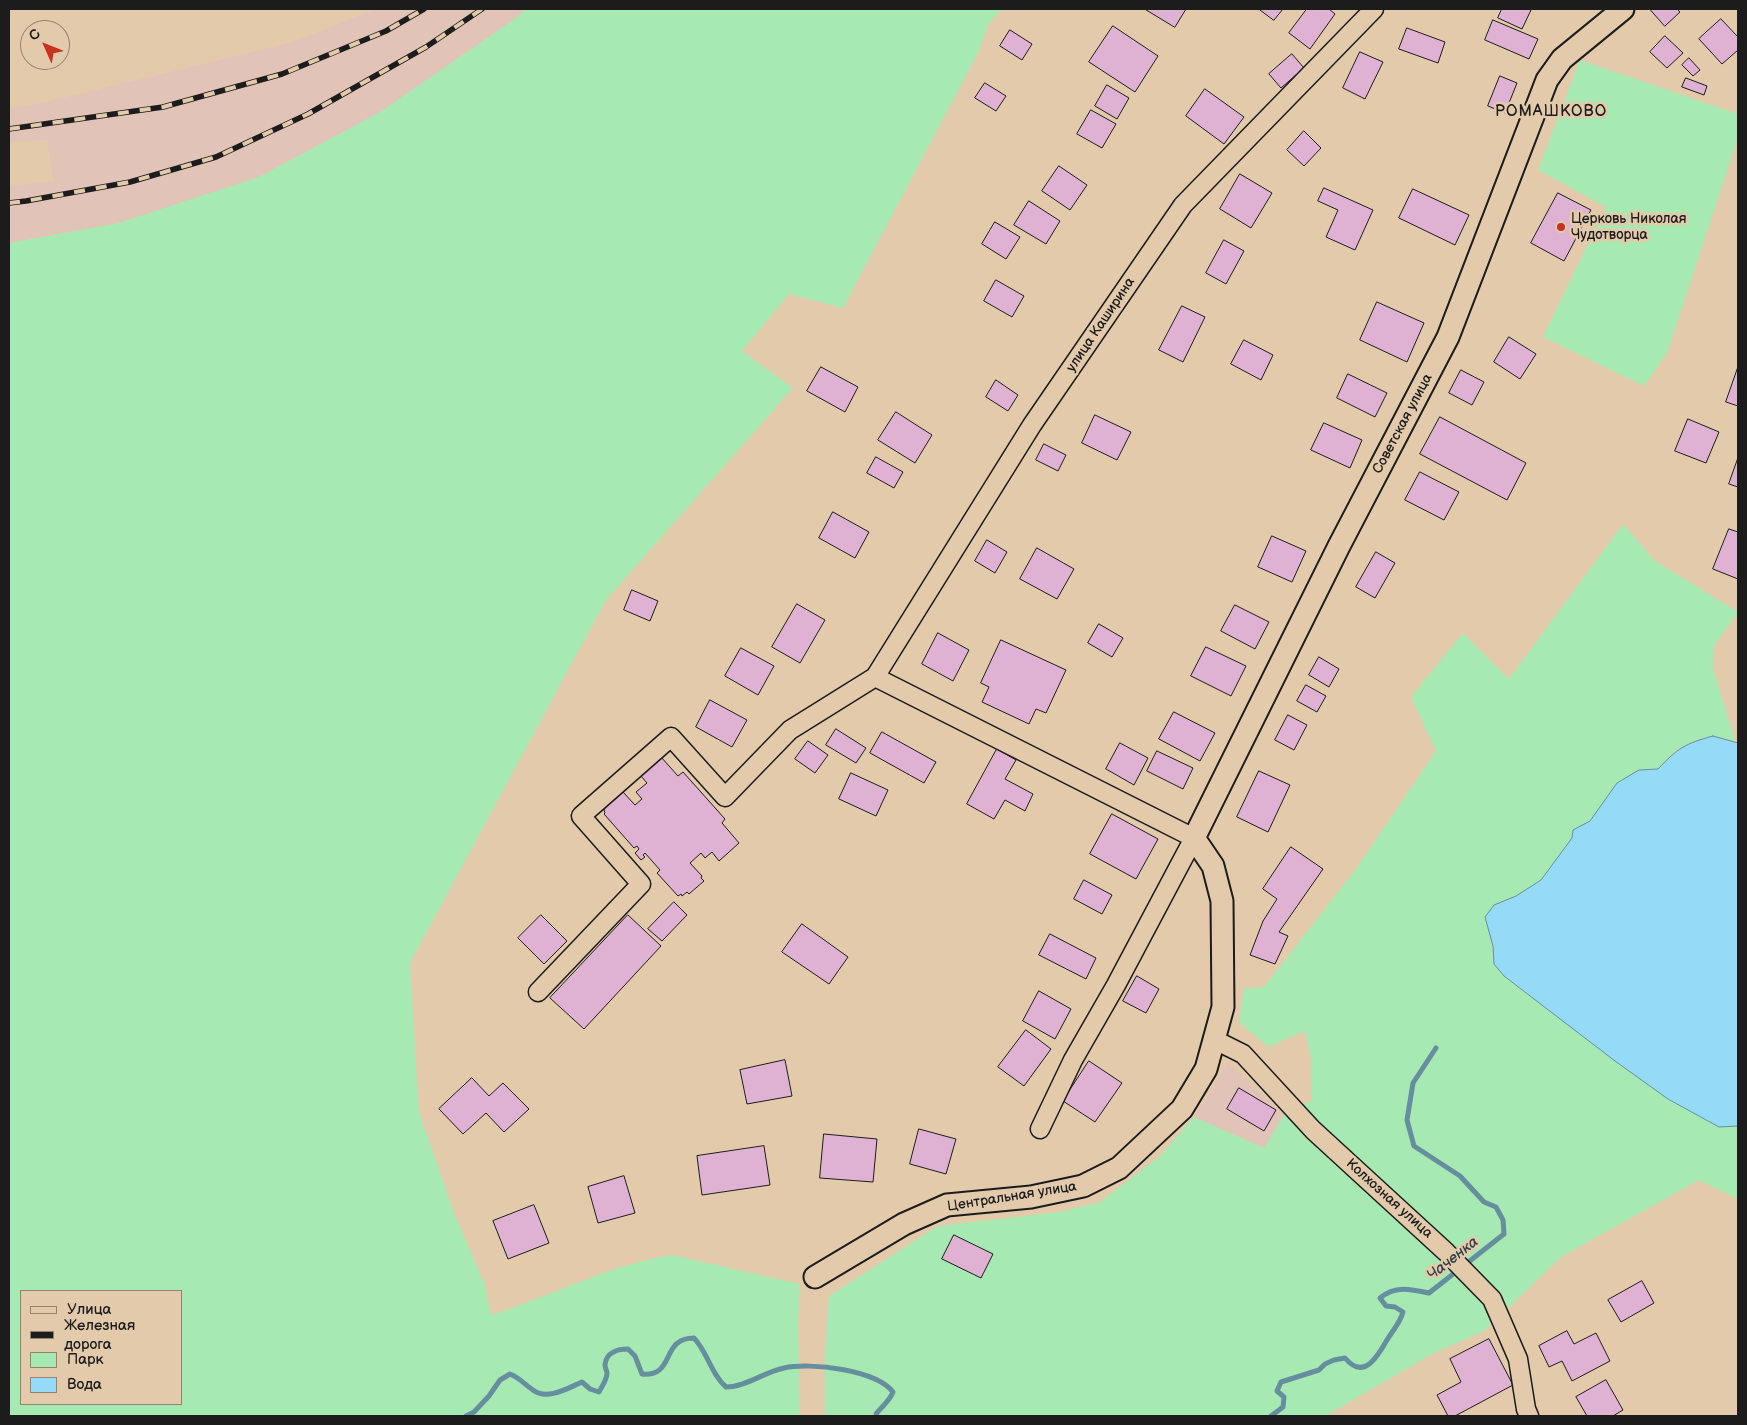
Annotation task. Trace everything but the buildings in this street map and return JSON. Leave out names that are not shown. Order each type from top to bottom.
[{"type":"street","name":"улица Каширина","points":[[875,677],[1032,425],[1183,205],[1374,9]]},
{"type":"street","name":"Советская улица","points":[[1194,838],[1335,555],[1448,336],[1547,80],[1562,59],[1614,12]]},
{"type":"street","points":[[538,992],[641,884],[582,816],[671,737],[725,797],[790,730],[875,677],[1194,838],[1116,985],[1073,1060],[1040,1129]]},
{"type":"street","name":"Центральная улица","points":[[815,1277],[904,1224],[947,1205],[1030,1197],[1083,1186],[1119,1168],[1182,1109],[1206,1068],[1223,1007],[1222,901],[1213,866],[1194,838]]},
{"type":"street","name":"Колхозная улица","points":[[1215,1040],[1243,1054],[1313,1130],[1446,1252],[1492,1299],[1518,1359],[1526,1409],[1529,1416]]},
{"type":"shaded area","points":[[377,9],[526,9],[382,111],[259,177],[119,223],[9,243],[9,186],[54,181],[47,140],[9,142],[9,109],[42,103],[290,43]]},
{"type":"shaded area","points":[[1228,1063],[1284,1115],[1264,1148],[1194,1117]]},
{"type":"green space","points":[[526,9],[1002,9],[988,25],[978,53],[843,308],[789,294],[742,351],[793,388],[606,600],[410,963],[419,1112],[454,1213],[485,1285],[491,1315],[603,1273],[672,1255],[800,1284],[798,1321],[800,1416],[9,1416],[9,243],[119,223],[259,177],[382,111]]},
{"type":"green space","points":[[1580,60],[1738,114],[1738,138],[1667,353],[1644,386],[1543,337],[1606,207],[1538,170]]},
{"type":"green space","points":[[1623,524],[1655,561],[1738,612],[1714,646],[1713,668],[1735,741],[1713,736],[1676,750],[1658,769],[1639,770],[1617,783],[1590,821],[1573,830],[1572,838],[1541,880],[1516,896],[1494,905],[1490,933],[1494,964],[1504,976],[1668,1099],[1719,1127],[1738,1126],[1738,1199],[1699,1180],[1561,1257],[1484,1331],[1434,1353],[1325,1416],[825,1416],[825,1353],[829,1296],[938,1226],[1060,1212],[1100,1202],[1160,1156],[1194,1117],[1264,1148],[1284,1115],[1312,1100],[1311,1057],[1305,1031],[1268,1047],[1239,1022],[1244,989],[1264,987],[1356,869],[1436,751],[1411,697],[1463,633],[1509,679]]},
{"type":"water","points":[[1713,736],[1738,743],[1738,1126],[1719,1127],[1668,1099],[1504,976],[1494,964],[1493,946],[1485,917],[1494,905],[1516,896],[1541,880],[1572,838],[1573,830],[1590,821],[1617,783],[1639,770],[1658,769],[1682,748]]},
{"type":"waterway","name":"Чаченка","points":[[1271,1416],[1283,1407],[1284,1397],[1277,1391],[1281,1382],[1319,1370],[1325,1364],[1334,1360],[1345,1358],[1358,1367],[1364,1367],[1375,1359],[1403,1312],[1395,1307],[1386,1306],[1380,1298],[1391,1291],[1403,1289],[1429,1293],[1504,1234],[1503,1220],[1496,1207],[1484,1202],[1460,1176],[1414,1146],[1407,1120],[1413,1083],[1436,1048]]},
{"type":"waterway","name":"Чаченка","points":[[466,1416],[474,1412],[489,1396],[500,1380],[510,1374],[539,1393],[551,1394],[582,1382],[590,1389],[599,1392],[607,1376],[606,1361],[613,1352],[628,1349],[635,1356],[642,1374],[653,1373],[660,1370],[676,1344],[683,1340],[694,1338],[717,1376],[726,1387],[741,1385],[777,1370],[796,1366],[826,1367],[873,1378],[885,1384],[893,1392],[876,1414],[877,1416]]},
{"type":"railway","points":[[9,129],[163,107],[282,74],[386,31],[424,9]]},
{"type":"railway","points":[[9,203],[130,182],[216,157],[308,114],[426,47],[482,9]]},
{"type":"place","name":"Церковь Николая Чудотворца","points":[[1561,227]]},
{"type":"district","name":"РОМАШКОВО","points":[[1551,112]]}]
